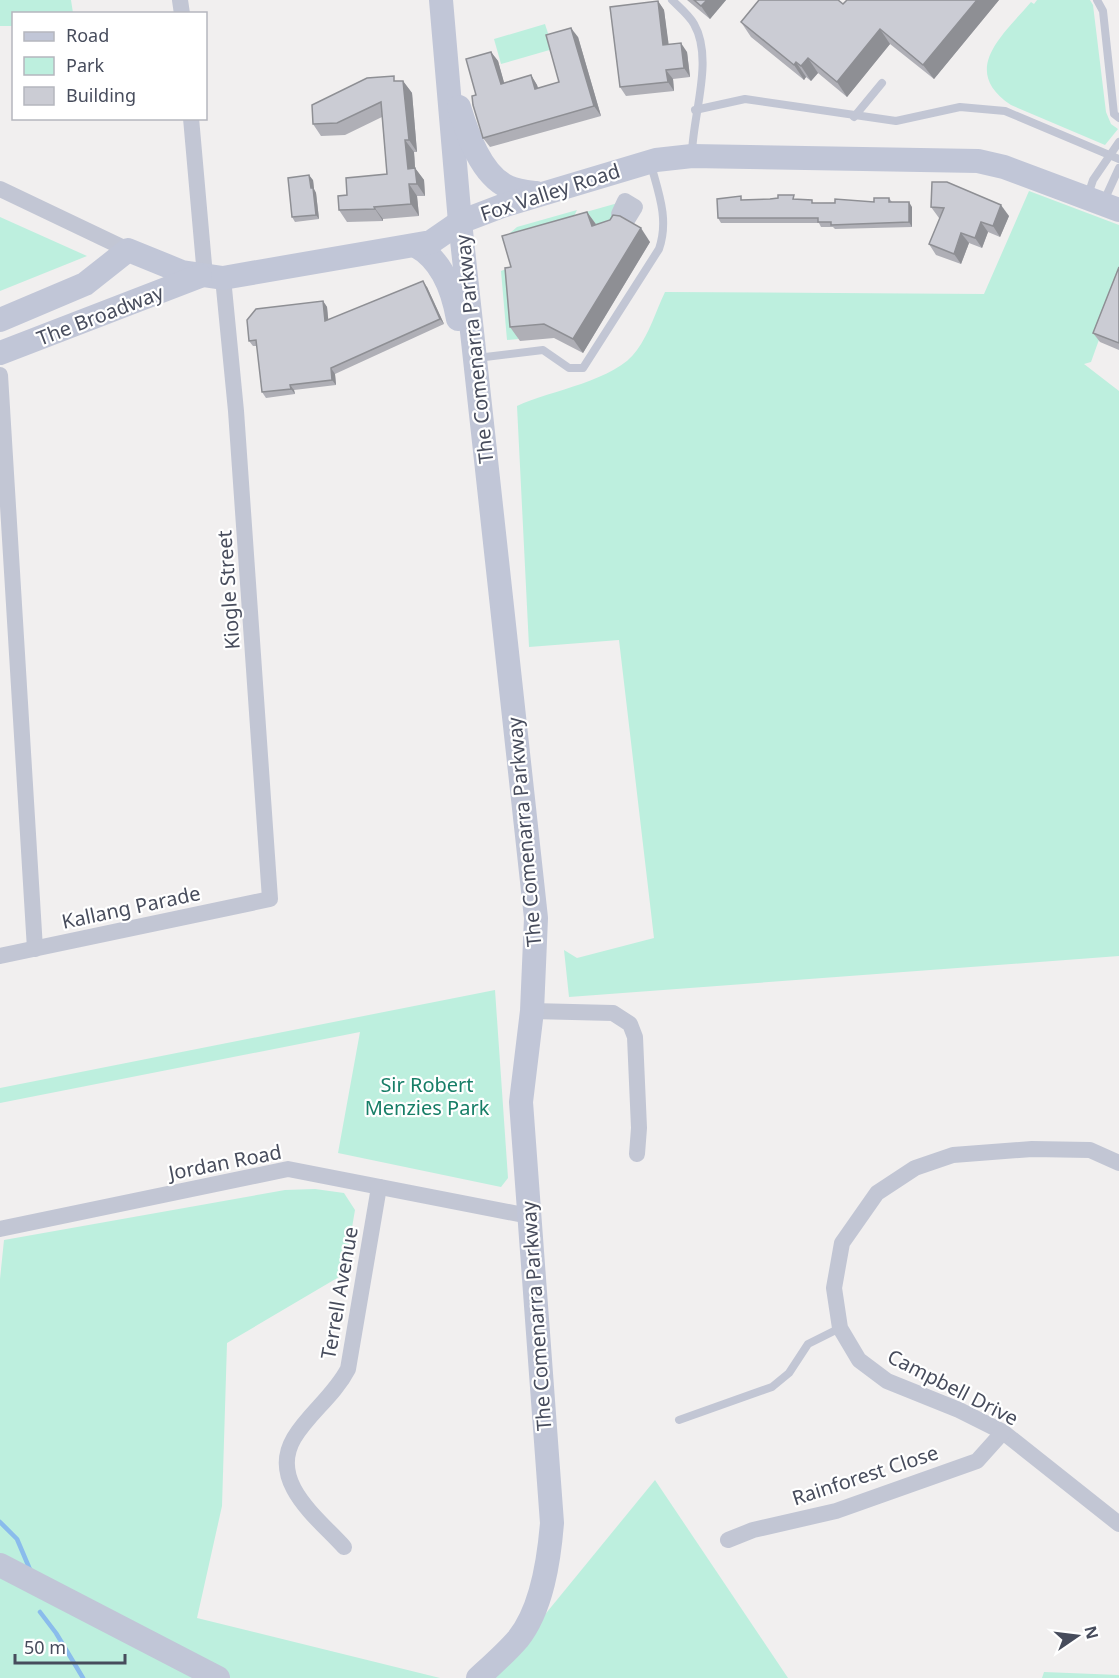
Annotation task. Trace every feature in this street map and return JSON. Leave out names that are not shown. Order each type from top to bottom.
[{"type":"main road","name":"The Comenarra Parkway","points":[[441,0],[477,388],[498,553],[536,918],[532,1011],[521,1102],[552,1523],[549,1563],[537,1601],[520,1637],[478,1678]]},
{"type":"main road","points":[[447,70],[462,117],[484,164],[507,187],[538,193]]},
{"type":"main road","name":"Fox Valley Road","points":[[128,250],[162,265],[210,277],[416,246],[431,242],[460,222],[538,193],[650,161],[692,156],[978,161],[1004,167],[1103,204]]},
{"type":"main road","points":[[416,246],[432,256],[449,287],[462,343],[477,388]]},
{"type":"main road","name":"The Broadway","points":[[0,320],[85,284],[128,250]]},
{"type":"main road","name":"The Broadway","points":[[0,353],[210,277]]},
{"type":"main road","points":[[0,1565],[218,1678]]},
{"type":"street","name":"Kiogle Street","points":[[191,120],[210,277],[237,423],[270,899]]},
{"type":"street","name":"Fox Valley Road","points":[[0,189],[128,250]]},
{"type":"street","points":[[0,375],[35,949]]},
{"type":"street","name":"Kallang Parade","points":[[0,956],[270,899]]},
{"type":"street","points":[[532,1011],[614,1013],[630,1024],[635,1037],[639,1128],[637,1154]]},
{"type":"street","name":"Campbell Drive","points":[[1119,1163],[1089,1150],[1032,1149],[953,1155],[915,1168],[877,1193],[842,1243],[834,1288],[840,1328],[859,1360],[887,1381],[959,1410],[1003,1432],[1119,1524]]},
{"type":"street","name":"Jordan Road","points":[[0,1229],[288,1168],[529,1216]]},
{"type":"street","name":"Terrell Avenue","points":[[344,1546],[296,1495],[287,1480],[288,1459],[293,1439],[339,1386],[348,1369],[379,1187]]},
{"type":"street","name":"Rainforest Close","points":[[728,1540],[753,1530],[836,1511],[976,1461],[1003,1432]]},
{"type":"lane","points":[[672,0],[694,24],[700,40],[701,90],[695,110],[692,156]]},
{"type":"lane","points":[[1097,0],[1103,11],[1111,98],[1114,114],[1119,118]]},
{"type":"lane","points":[[854,117],[882,83]]},
{"type":"lane","points":[[695,110],[745,99],[854,117],[896,121],[960,107],[990,108],[1005,111],[1119,159]]},
{"type":"lane","points":[[1103,204],[1093,180],[1119,142]]},
{"type":"lane","points":[[474,358],[543,350],[569,368],[582,368],[659,249],[665,232],[664,213],[650,161]]},
{"type":"lane","points":[[1103,204],[1119,168]]},
{"type":"lane","points":[[679,1420],[772,1387],[789,1373],[808,1344],[840,1328]]},
{"type":"green space","points":[[0,0],[71,0],[73,12],[12,12],[12,26],[0,26]]},
{"type":"green space","points":[[1037,0],[1090,0],[1093,5],[1106,112],[1111,124],[1118,129],[1105,145],[1011,105],[996,92],[988,79],[987,66],[991,53],[999,40],[1031,2],[1034,4]]},
{"type":"green space","points":[[545,24],[553,49],[501,64],[494,39]]},
{"type":"green space","points":[[1029,191],[1119,225],[1119,284],[1091,362],[1084,364],[1119,391],[1119,956],[569,997],[564,950],[577,958],[654,938],[619,640],[529,647],[517,406],[582,384],[614,370],[627,361],[645,337],[665,292],[984,294]]},
{"type":"green space","points":[[625,201],[613,223],[597,225],[579,214]]},
{"type":"green space","points":[[577,210],[574,216],[514,247],[502,240],[517,227]]},
{"type":"green space","points":[[0,217],[87,256],[0,291]]},
{"type":"green space","points":[[514,266],[518,339],[507,340],[501,271]]},
{"type":"green space","name":"Sir Robert Menzies Park","points":[[495,990],[508,1178],[501,1187],[338,1153],[360,1032],[0,1103],[0,1088]]},
{"type":"green space","points":[[315,1189],[344,1193],[355,1210],[344,1274],[227,1343],[222,1506],[197,1618],[440,1678],[0,1678],[0,1279],[4,1240],[285,1190]]},
{"type":"green space","points":[[655,1480],[788,1678],[493,1678]]},
{"type":"green space","points":[[1044,1672],[1119,1675],[1119,1678],[1042,1678]]},
{"type":"building","points":[[694,0],[707,0],[701,6]]},
{"type":"building","points":[[759,0],[838,0],[843,4],[847,0],[977,0],[923,65],[880,29],[837,82],[808,58],[801,66],[796,62],[794,65],[741,22]]},
{"type":"building","points":[[658,1],[663,45],[681,43],[684,68],[666,70],[668,82],[620,87],[610,7]]},
{"type":"building","points":[[571,28],[594,106],[483,138],[473,105],[472,96],[476,95],[466,59],[491,52],[501,84],[531,75],[535,89],[559,82],[546,35]]},
{"type":"building","points":[[394,76],[394,81],[403,81],[409,140],[405,140],[408,169],[415,168],[417,184],[409,184],[411,204],[374,207],[375,209],[339,210],[338,196],[347,195],[346,178],[387,174],[381,102],[337,123],[313,124],[312,105],[367,78]]},
{"type":"building","points":[[309,175],[316,215],[292,217],[288,178]]},
{"type":"building","points":[[932,182],[947,182],[1001,205],[993,226],[981,222],[975,238],[961,233],[954,254],[929,244],[944,208],[931,207]]},
{"type":"building","points":[[778,195],[794,195],[793,199],[812,200],[812,203],[835,203],[835,199],[874,202],[874,198],[889,198],[889,202],[909,202],[909,222],[831,225],[831,222],[818,222],[818,218],[718,218],[717,199],[741,196],[741,200],[770,199],[778,198]]},
{"type":"building","points":[[587,212],[592,226],[610,220],[613,215],[620,216],[641,228],[573,339],[544,324],[510,327],[505,268],[511,267],[502,236]]},
{"type":"building","points":[[1119,267],[1119,343],[1093,333]]},
{"type":"building","points":[[423,281],[440,319],[331,368],[332,380],[290,385],[291,389],[262,392],[256,340],[249,341],[247,320],[256,309],[323,301],[325,321]]},
{"type":"waterway","points":[[0,1522],[17,1539],[31,1572]]},
{"type":"waterway","points":[[40,1612],[56,1633],[83,1678]]}]
